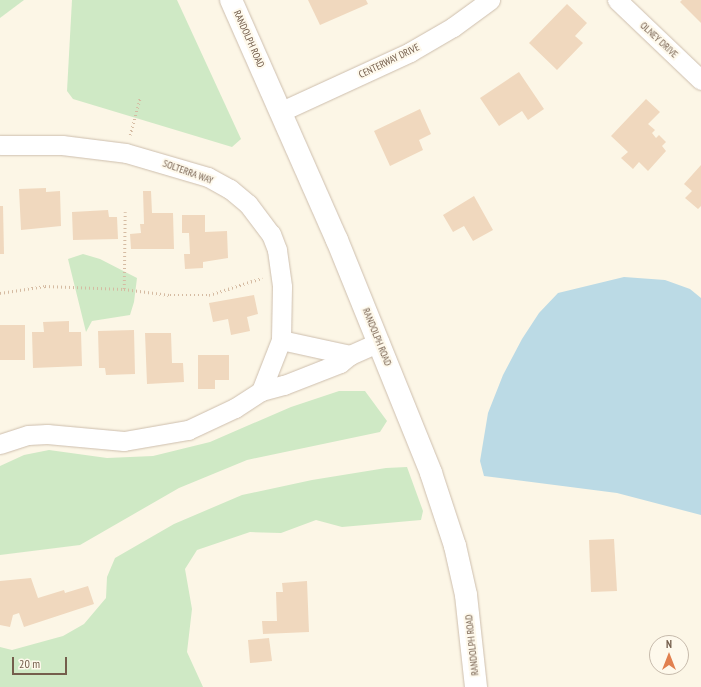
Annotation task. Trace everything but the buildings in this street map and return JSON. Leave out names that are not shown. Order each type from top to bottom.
[{"type":"street","name":"RANDOLPH ROAD","points":[[231,0],[282,111],[421,444],[455,546],[472,632],[476,687]]},
{"type":"street","name":"CENTERWAY DRIVE","points":[[282,111],[410,52],[453,27],[490,0]]},
{"type":"street","name":"OLNEY DRIVE","points":[[616,0],[701,80]]},
{"type":"street","name":"SOLTERRA WAY","points":[[0,145],[62,145],[126,153],[180,167],[230,189],[261,218],[271,234],[277,250],[281,275],[282,340],[261,391]]},
{"type":"street","points":[[282,340],[350,354]]},
{"type":"street","points":[[0,444],[28,435],[47,434],[124,441],[157,437],[188,430],[215,419],[261,391],[284,385],[340,363],[350,354],[379,342]]},
{"type":"path","points":[[126,153],[140,97]]},
{"type":"path","points":[[124,212],[124,289]]},
{"type":"path","points":[[0,292],[45,286],[124,289],[170,295],[209,295],[258,279],[281,275]]},
{"type":"green space","points":[[0,0],[24,0],[0,18]]},
{"type":"green space","points":[[72,0],[177,0],[241,139],[232,147],[73,99],[67,91]]},
{"type":"green space","points":[[83,254],[100,259],[137,278],[134,302],[130,315],[92,321],[86,332],[68,259]]},
{"type":"green space","points":[[339,391],[365,391],[387,421],[380,432],[247,460],[179,488],[80,545],[0,555],[0,466],[24,455],[49,450],[107,458],[153,456],[210,442],[291,407]]},
{"type":"green space","points":[[407,467],[423,511],[421,520],[342,527],[316,520],[281,533],[250,532],[197,550],[185,569],[192,609],[187,652],[203,687],[0,687],[0,647],[12,650],[63,636],[84,624],[106,598],[107,577],[115,558],[174,524],[242,495],[312,480],[386,468]]},
{"type":"water","points":[[624,277],[665,280],[690,289],[701,298],[701,515],[617,493],[484,476],[480,461],[488,413],[503,375],[522,339],[539,313],[558,293]]}]
